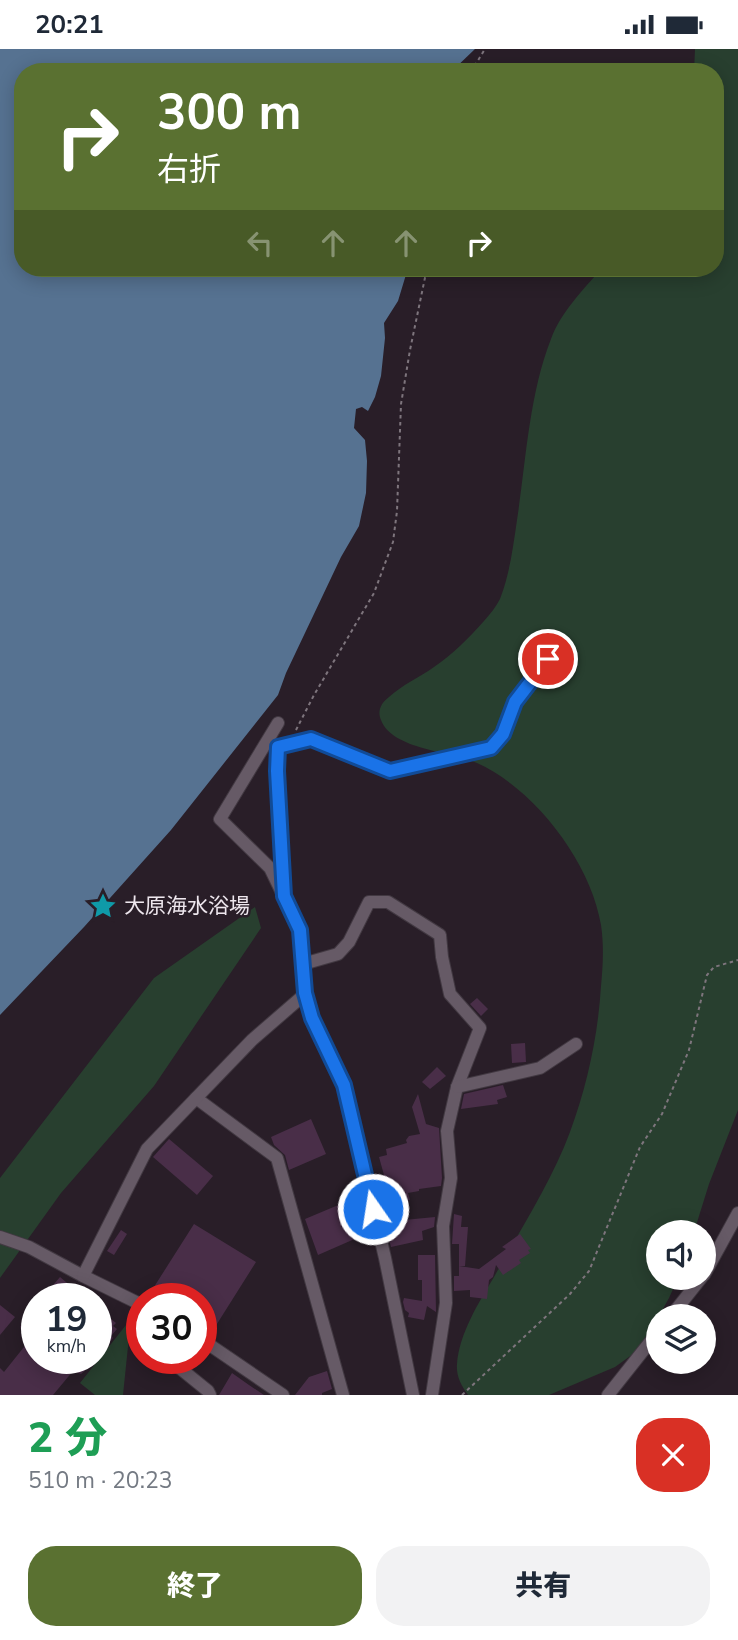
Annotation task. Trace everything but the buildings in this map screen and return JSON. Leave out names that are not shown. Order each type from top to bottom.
[{"type":"street","points":[[284,896],[278,747],[311,739],[390,771],[491,748],[503,734],[515,702],[548,659]]},
{"type":"street","points":[[278,723],[220,819],[270,868],[300,930],[305,993],[312,1018],[344,1085],[385,1258],[413,1395]]},
{"type":"street","points":[[303,964],[338,954],[349,942],[369,902],[388,902],[440,935],[450,994],[480,1028],[457,1087],[447,1132],[451,1178],[443,1226],[446,1303],[432,1395]]},
{"type":"street","points":[[83,1276],[147,1149],[253,1040],[305,993]]},
{"type":"street","points":[[457,1087],[540,1068],[576,1044]]},
{"type":"street","points":[[196,1098],[277,1158],[343,1395]]},
{"type":"street","points":[[716,1253],[738,1213]]},
{"type":"street","points":[[4,1238],[29,1247],[126,1296]]},
{"type":"street","points":[[681,1304],[692,1290]]},
{"type":"street","points":[[608,1395],[646,1347]]},
{"type":"street","points":[[217,1350],[283,1395]]},
{"type":"street","points":[[187,1374],[210,1395]]},
{"type":"path","points":[[296,730],[374,593],[393,542],[397,511],[401,404],[425,277]]},
{"type":"path","points":[[462,1395],[570,1294],[589,1271],[640,1147],[662,1114],[689,1050],[707,975],[714,967],[738,960]]},
{"type":"green space","points":[[695,49],[738,49],[738,1110],[698,1220],[646,1220],[646,1290],[673,1290],[666,1304],[646,1304],[646,1338],[633,1354],[615,1367],[549,1395],[468,1395],[457,1368],[466,1330],[554,1170],[582,1097],[600,1005],[603,940],[595,901],[586,877],[573,853],[539,809],[499,775],[477,763],[397,738],[387,730],[381,720],[380,707],[394,693],[448,657],[495,608],[500,599],[512,550],[538,383],[555,329],[573,302],[594,277],[724,277],[724,63],[694,63]]},
{"type":"green space","points":[[255,907],[261,928],[154,1086],[61,1193],[0,1278],[0,1178],[154,978]]},
{"type":"green space","points":[[126,1325],[123,1395],[95,1395],[80,1383],[87,1374],[112,1374],[112,1343]]},
{"type":"water","points":[[0,49],[475,49],[460,63],[14,63],[14,277],[405,277],[398,301],[384,323],[381,376],[375,397],[368,411],[362,407],[356,409],[354,428],[365,440],[367,461],[366,493],[359,526],[341,557],[278,695],[171,830],[0,1015]]},
{"type":"place","name":"大原海水浴場","points":[[103,906]]},
{"type":"route","points":[[373,1209],[344,1085],[312,1018],[305,993],[300,930],[284,896],[278,747],[311,739],[390,771],[491,748],[503,734],[515,702],[548,659]]}]
